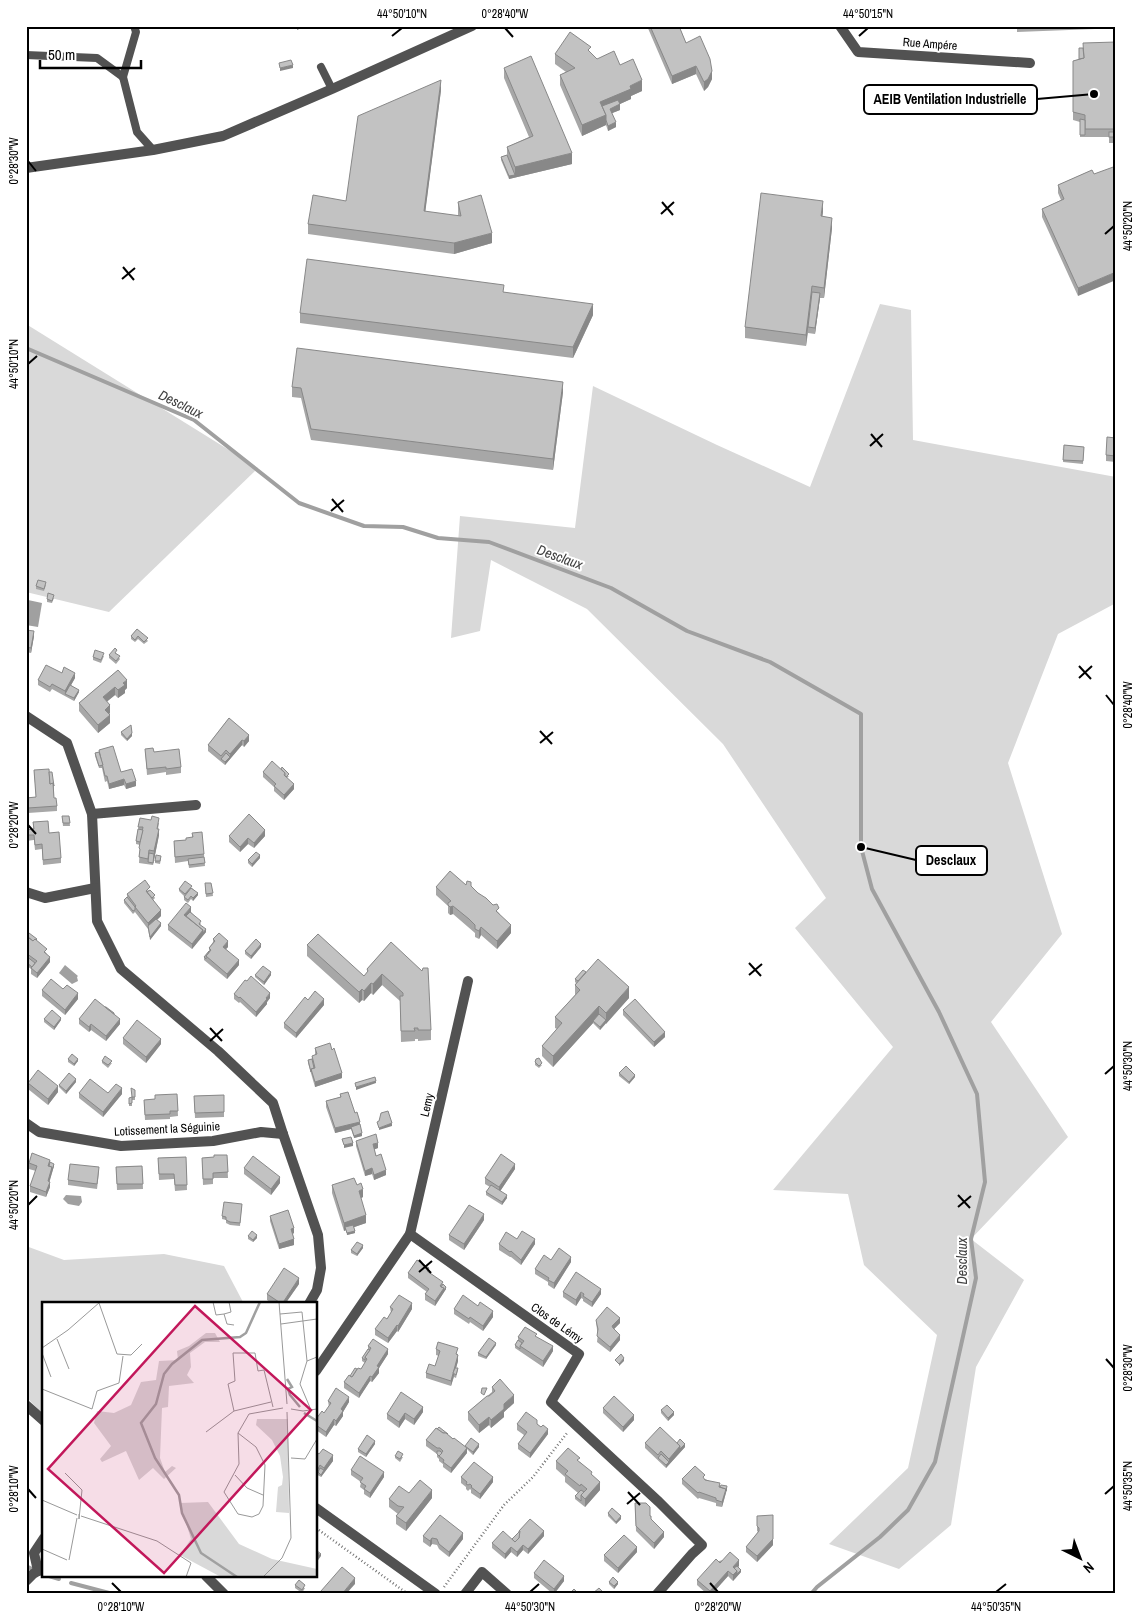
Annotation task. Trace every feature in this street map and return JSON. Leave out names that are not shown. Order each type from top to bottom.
[{"type":"street","points":[[26,168],[152,150],[223,136],[472,26]]},
{"type":"street","name":"Rue Ampére","points":[[840,26],[858,52],[1030,63]]},
{"type":"street","points":[[26,716],[67,743],[92,814],[96,921],[121,969],[218,1051],[274,1103],[318,1234],[321,1268],[317,1290],[310,1302]]},
{"type":"street","points":[[92,814],[196,805]]},
{"type":"street","points":[[26,892],[45,898],[95,888]]},
{"type":"street","name":"Lemy","points":[[410,1234],[468,982]]},
{"type":"street","name":"Lotissement la Séguinie","points":[[26,1123],[39,1132],[121,1146],[213,1141],[260,1132],[283,1134]]},
{"type":"street","points":[[318,1368],[410,1234]]},
{"type":"street","name":"Clos de Lémy","points":[[410,1234],[579,1354],[551,1402],[659,1502],[702,1545],[657,1594]]},
{"type":"street","points":[[26,1405],[42,1419]]},
{"type":"street","points":[[318,1509],[438,1594]]},
{"type":"street","points":[[26,1581],[41,1569],[34,1553],[42,1541]]},
{"type":"street","points":[[465,1594],[482,1572],[507,1594]]},
{"type":"street","points":[[208,1578],[224,1594]]},
{"type":"lane","points":[[134,26],[136,32],[123,77],[137,132],[152,150]]},
{"type":"lane","points":[[26,55],[96,58],[123,77]]},
{"type":"lane","points":[[322,67],[332,89]]},
{"type":"path","points":[[438,1594],[504,1505],[533,1477],[574,1424]]},
{"type":"path","points":[[318,1529],[408,1594]]},
{"type":"shaded area","points":[[880,304],[911,310],[913,440],[1116,477],[1116,603],[1058,634],[1008,763],[1062,934],[991,1022],[1068,1137],[971,1239],[1024,1280],[976,1367],[951,1525],[899,1569],[829,1544],[908,1468],[937,1335],[864,1265],[848,1194],[773,1190],[893,1047],[795,928],[826,898],[723,744],[587,609],[491,560],[480,631],[451,638],[460,516],[575,528],[593,386],[810,487]]},
{"type":"shaded area","points":[[26,324],[258,468],[109,612],[26,592]]},
{"type":"shaded area","points":[[28,600],[42,603],[38,627],[26,625]]},
{"type":"shaded area","points":[[65,965],[78,976],[78,981],[72,984],[59,973]]},
{"type":"shaded area","points":[[66,1195],[81,1196],[82,1202],[79,1206],[68,1204],[63,1199]]},
{"type":"shaded area","points":[[26,1246],[64,1260],[164,1254],[224,1266],[243,1302],[42,1302],[42,1413],[26,1397]]},
{"type":"building","points":[[650,26],[679,26],[686,43],[700,36],[710,59],[712,71],[708,79],[704,82],[696,66],[672,76]]},
{"type":"building","points":[[570,32],[591,47],[588,50],[597,59],[614,51],[620,65],[633,59],[642,80],[630,86],[631,89],[600,102],[606,115],[582,125],[560,75],[575,68],[555,54]]},
{"type":"building","points":[[1116,42],[1116,129],[1085,129],[1085,115],[1073,112],[1073,61],[1084,58],[1083,43]]},
{"type":"building","points":[[1079,48],[1083,48],[1084,58],[1079,59]]},
{"type":"building","points":[[531,56],[572,153],[515,167],[507,147],[533,136],[504,68]]},
{"type":"building","points":[[291,60],[293,65],[280,68],[279,63]]},
{"type":"building","points":[[441,80],[424,211],[461,216],[458,202],[481,195],[492,233],[454,243],[308,224],[313,195],[346,201],[358,116]]},
{"type":"building","points":[[618,100],[620,104],[610,109],[616,122],[608,126],[602,106]]},
{"type":"building","points":[[1080,119],[1085,120],[1085,135],[1080,135]]},
{"type":"building","points":[[1109,132],[1116,132],[1116,137],[1109,137]]},
{"type":"building","points":[[507,155],[515,175],[509,176],[501,157]]},
{"type":"building","points":[[1116,166],[1116,272],[1078,288],[1042,209],[1064,199],[1058,185],[1092,170],[1094,174]]},
{"type":"building","points":[[761,193],[823,201],[821,216],[832,218],[824,288],[812,286],[806,335],[745,327]]},
{"type":"building","points":[[307,259],[504,285],[503,292],[593,304],[573,347],[300,313]]},
{"type":"building","points":[[812,292],[820,293],[815,328],[808,327]]},
{"type":"building","points":[[297,348],[563,382],[553,459],[311,429],[301,388],[292,387]]},
{"type":"building","points":[[1107,437],[1116,438],[1116,456],[1106,455]]},
{"type":"building","points":[[1064,445],[1084,447],[1083,461],[1063,460]]},
{"type":"building","points":[[38,580],[46,582],[44,589],[36,586]]},
{"type":"building","points":[[48,593],[54,595],[52,601],[47,599]]},
{"type":"building","points":[[137,629],[148,638],[144,642],[138,636],[135,640],[131,636]]},
{"type":"building","points":[[26,630],[34,631],[31,648],[26,647]]},
{"type":"building","points":[[115,648],[117,650],[115,653],[120,656],[116,661],[109,655]]},
{"type":"building","points":[[95,650],[104,653],[101,660],[93,657]]},
{"type":"building","points":[[46,665],[62,673],[64,667],[75,673],[65,691],[52,684],[50,687],[38,680]]},
{"type":"building","points":[[118,670],[127,680],[123,683],[125,685],[118,690],[115,687],[103,697],[110,705],[105,710],[110,715],[98,725],[79,703]]},
{"type":"building","points":[[70,685],[79,690],[74,698],[65,694]]},
{"type":"building","points":[[229,718],[249,735],[230,754],[226,750],[221,756],[208,745]]},
{"type":"building","points":[[131,725],[132,733],[127,739],[121,732]]},
{"type":"building","points":[[113,746],[121,772],[132,769],[136,781],[126,784],[124,779],[109,784],[107,776],[105,776],[99,750]]},
{"type":"building","points":[[153,748],[154,752],[179,749],[181,767],[147,769],[145,749]]},
{"type":"building","points":[[99,752],[103,765],[99,766],[95,753]]},
{"type":"building","points":[[226,753],[230,757],[225,762],[221,759]]},
{"type":"building","points":[[272,761],[294,784],[284,795],[274,786],[276,784],[263,772]]},
{"type":"building","points":[[282,767],[289,774],[286,777],[281,769]]},
{"type":"building","points":[[49,769],[50,784],[53,783],[54,798],[56,798],[57,806],[28,808],[26,798],[36,797],[34,770]]},
{"type":"building","points":[[49,772],[52,772],[54,786],[53,783],[50,784]]},
{"type":"building","points":[[249,814],[265,830],[254,843],[248,838],[240,847],[229,836]]},
{"type":"building","points":[[62,816],[69,816],[70,823],[63,823]]},
{"type":"building","points":[[152,816],[159,818],[157,829],[159,829],[154,851],[149,850],[148,859],[139,857],[143,827],[138,827],[140,818],[151,820]]},
{"type":"building","points":[[48,821],[49,833],[59,832],[61,858],[43,860],[42,844],[35,845],[34,835],[26,835],[26,830],[34,829],[33,822]]},
{"type":"building","points":[[138,829],[143,830],[140,842],[136,841]]},
{"type":"building","points":[[202,832],[204,854],[175,857],[174,841],[186,840],[186,838],[193,837],[192,833]]},
{"type":"building","points":[[256,852],[260,855],[252,864],[248,860]]},
{"type":"building","points":[[149,853],[154,854],[153,863],[148,862]]},
{"type":"building","points":[[156,855],[161,856],[160,861],[155,861]]},
{"type":"building","points":[[204,857],[205,863],[189,865],[188,859]]},
{"type":"building","points":[[450,871],[466,885],[467,881],[471,882],[471,886],[493,905],[497,904],[499,908],[496,911],[511,925],[497,941],[481,927],[479,931],[475,929],[475,925],[469,919],[453,906],[450,907],[448,905],[451,901],[436,887]]},
{"type":"building","points":[[145,880],[150,887],[146,891],[161,910],[148,923],[127,894]]},
{"type":"building","points":[[185,881],[192,886],[185,894],[179,889]]},
{"type":"building","points":[[205,883],[211,883],[213,893],[206,894]]},
{"type":"building","points":[[191,888],[198,893],[193,898],[191,896],[188,900],[184,897]]},
{"type":"building","points":[[150,890],[155,895],[152,898],[147,892]]},
{"type":"building","points":[[127,897],[135,907],[135,910],[133,911],[124,900]]},
{"type":"building","points":[[186,903],[191,907],[184,915],[203,930],[192,944],[168,925]]},
{"type":"building","points":[[190,912],[201,921],[199,924],[206,929],[203,933],[203,930],[186,916]]},
{"type":"building","points":[[156,919],[161,923],[150,937],[148,926]]},
{"type":"building","points":[[29,933],[37,939],[33,941],[27,936]]},
{"type":"building","points":[[219,933],[228,941],[223,947],[239,960],[227,974],[206,956],[211,950],[209,948],[215,941],[213,939]]},
{"type":"building","points":[[318,934],[364,976],[368,971],[367,969],[391,942],[422,971],[423,968],[428,968],[431,1030],[418,1030],[418,1028],[414,1028],[415,1031],[401,1031],[400,996],[403,996],[403,993],[382,974],[373,984],[371,983],[364,991],[362,989],[359,992],[307,945]]},
{"type":"building","points":[[26,936],[33,941],[35,939],[47,949],[44,952],[50,957],[37,973],[31,968],[37,961],[26,953]]},
{"type":"building","points":[[256,939],[261,944],[251,956],[245,951]]},
{"type":"building","points":[[26,956],[35,963],[32,967],[26,962]]},
{"type":"building","points":[[598,959],[629,987],[606,1013],[599,1006],[553,1056],[542,1046],[562,1023],[555,1017],[580,990],[575,985]]},
{"type":"building","points":[[263,966],[271,972],[264,982],[255,975]]},
{"type":"building","points":[[583,970],[586,972],[578,981],[575,979]]},
{"type":"building","points":[[251,976],[270,993],[256,1012],[234,994],[245,980],[247,981]]},
{"type":"building","points":[[51,979],[63,989],[67,985],[78,993],[65,1010],[42,990]]},
{"type":"building","points":[[315,991],[324,999],[296,1033],[284,1023],[305,997],[308,1000]]},
{"type":"building","points":[[95,999],[120,1019],[106,1036],[91,1024],[89,1027],[79,1019]]},
{"type":"building","points":[[635,999],[665,1032],[654,1042],[623,1010]]},
{"type":"building","points":[[52,1010],[61,1018],[54,1027],[44,1019]]},
{"type":"building","points":[[599,1014],[606,1020],[600,1027],[593,1021]]},
{"type":"building","points":[[137,1020],[161,1039],[146,1057],[123,1038]]},
{"type":"building","points":[[330,1043],[332,1050],[334,1048],[342,1073],[315,1082],[311,1069],[315,1068],[312,1056],[317,1054],[315,1048]]},
{"type":"building","points":[[72,1054],[78,1059],[74,1064],[68,1059]]},
{"type":"building","points":[[105,1056],[112,1061],[108,1065],[102,1061]]},
{"type":"building","points":[[539,1058],[542,1063],[539,1066],[535,1062]]},
{"type":"building","points":[[312,1059],[314,1068],[311,1069],[311,1072],[308,1060]]},
{"type":"building","points":[[626,1066],[635,1075],[629,1082],[619,1073]]},
{"type":"building","points":[[38,1070],[58,1086],[48,1099],[28,1083]]},
{"type":"building","points":[[69,1073],[76,1079],[66,1091],[59,1085]]},
{"type":"building","points":[[375,1077],[376,1081],[356,1087],[355,1083]]},
{"type":"building","points":[[90,1079],[108,1093],[116,1084],[122,1088],[103,1112],[79,1093]]},
{"type":"building","points":[[131,1088],[135,1090],[135,1097],[132,1097]]},
{"type":"building","points":[[348,1092],[360,1122],[335,1128],[326,1101],[341,1097],[340,1094]]},
{"type":"building","points":[[177,1094],[178,1111],[170,1111],[170,1114],[145,1115],[144,1100],[155,1099],[155,1095]]},
{"type":"building","points":[[224,1095],[224,1112],[195,1113],[194,1096]]},
{"type":"building","points":[[132,1097],[132,1103],[129,1104],[129,1098]]},
{"type":"building","points":[[388,1111],[392,1123],[379,1128],[377,1122],[381,1113]]},
{"type":"building","points":[[360,1124],[362,1133],[354,1136],[351,1127]]},
{"type":"building","points":[[376,1134],[378,1143],[373,1144],[376,1156],[381,1154],[386,1170],[374,1175],[372,1168],[365,1171],[356,1141]]},
{"type":"building","points":[[351,1137],[353,1143],[344,1145],[342,1139]]},
{"type":"building","points":[[32,1153],[50,1160],[48,1166],[52,1167],[48,1181],[50,1182],[46,1192],[30,1186],[37,1166],[29,1163]]},
{"type":"building","points":[[501,1154],[515,1164],[499,1187],[485,1178]]},
{"type":"building","points":[[214,1155],[227,1155],[228,1172],[213,1173],[213,1179],[203,1179],[202,1158],[214,1157]]},
{"type":"building","points":[[253,1156],[280,1177],[271,1189],[244,1168]]},
{"type":"building","points":[[186,1157],[187,1185],[175,1185],[174,1174],[159,1174],[158,1158]]},
{"type":"building","points":[[50,1162],[54,1164],[52,1170],[52,1167],[49,1166]]},
{"type":"building","points":[[70,1164],[99,1167],[97,1184],[68,1180]]},
{"type":"building","points":[[142,1166],[143,1184],[117,1184],[116,1167]]},
{"type":"building","points":[[354,1178],[357,1185],[361,1183],[363,1189],[359,1191],[366,1215],[344,1223],[332,1185]]},
{"type":"building","points":[[491,1185],[507,1195],[502,1202],[486,1192]]},
{"type":"building","points":[[224,1202],[242,1204],[240,1223],[230,1222],[226,1220],[226,1217],[222,1216]]},
{"type":"building","points":[[469,1205],[484,1214],[464,1244],[449,1235]]},
{"type":"building","points":[[288,1210],[294,1228],[291,1229],[294,1239],[279,1244],[270,1216]]},
{"type":"building","points":[[353,1225],[355,1231],[347,1233],[345,1227]]},
{"type":"building","points":[[252,1231],[257,1235],[253,1240],[248,1236]]},
{"type":"building","points":[[522,1231],[535,1239],[521,1260],[499,1244],[506,1232],[517,1239]]},
{"type":"building","points":[[357,1242],[363,1245],[357,1254],[351,1250]]},
{"type":"building","points":[[559,1248],[571,1257],[554,1283],[535,1269],[544,1255],[551,1260]]},
{"type":"building","points":[[417,1260],[429,1268],[427,1271],[443,1282],[440,1286],[444,1288],[435,1301],[425,1294],[429,1289],[408,1273]]},
{"type":"building","points":[[284,1268],[299,1278],[283,1302],[279,1302],[267,1294]]},
{"type":"building","points":[[576,1272],[601,1289],[592,1302],[583,1296],[584,1294],[581,1292],[576,1300],[563,1292]]},
{"type":"building","points":[[399,1295],[412,1303],[388,1338],[375,1329],[384,1317],[387,1319],[393,1309],[390,1307]]},
{"type":"building","points":[[463,1295],[478,1306],[480,1302],[493,1311],[483,1326],[454,1309]]},
{"type":"building","points":[[607,1307],[620,1318],[612,1326],[620,1335],[610,1347],[597,1336],[596,1320]]},
{"type":"building","points":[[525,1327],[537,1334],[535,1336],[553,1346],[543,1361],[520,1346],[524,1341],[518,1337]]},
{"type":"building","points":[[489,1338],[496,1343],[486,1357],[478,1353]]},
{"type":"building","points":[[373,1339],[388,1349],[377,1366],[379,1367],[372,1377],[370,1376],[359,1393],[344,1382],[349,1375],[352,1377],[358,1368],[361,1369],[367,1359],[365,1357],[371,1348],[368,1346]]},
{"type":"building","points":[[518,1340],[522,1343],[520,1349],[515,1345]]},
{"type":"building","points":[[438,1342],[458,1348],[451,1381],[426,1373],[429,1364],[435,1366],[440,1351],[436,1349]]},
{"type":"building","points":[[368,1349],[370,1350],[365,1360],[362,1358]]},
{"type":"building","points":[[621,1354],[624,1358],[619,1364],[615,1360]]},
{"type":"building","points":[[355,1368],[357,1369],[352,1377],[350,1376]]},
{"type":"building","points":[[455,1368],[458,1368],[456,1375],[453,1373]]},
{"type":"building","points":[[500,1379],[514,1395],[504,1404],[504,1409],[491,1420],[489,1417],[479,1425],[468,1412],[495,1391],[492,1387]]},
{"type":"building","points":[[336,1388],[349,1397],[341,1409],[343,1411],[336,1421],[334,1419],[326,1432],[318,1426],[318,1416],[322,1411],[324,1413],[331,1403],[328,1401]]},
{"type":"building","points":[[482,1388],[487,1388],[484,1395],[481,1393]]},
{"type":"building","points":[[401,1392],[423,1407],[414,1419],[405,1413],[399,1422],[387,1414]]},
{"type":"building","points":[[614,1396],[634,1415],[623,1427],[603,1408]]},
{"type":"building","points":[[667,1405],[674,1412],[668,1418],[661,1410]]},
{"type":"building","points":[[526,1412],[537,1420],[537,1424],[541,1427],[543,1425],[548,1429],[530,1453],[518,1444],[527,1432],[517,1424]]},
{"type":"building","points":[[439,1427],[448,1434],[437,1429]]},
{"type":"building","points":[[660,1427],[680,1446],[669,1459],[661,1451],[658,1455],[645,1443]]},
{"type":"building","points":[[436,1428],[467,1448],[451,1468],[439,1456],[443,1451],[426,1440]]},
{"type":"building","points":[[367,1435],[375,1441],[366,1454],[358,1449]]},
{"type":"building","points":[[471,1438],[479,1444],[473,1452],[465,1446]]},
{"type":"building","points":[[680,1439],[685,1444],[680,1449],[677,1443]]},
{"type":"building","points":[[568,1448],[580,1458],[577,1460],[592,1472],[591,1474],[600,1482],[585,1499],[581,1495],[587,1489],[565,1474],[568,1471],[556,1461]]},
{"type":"building","points":[[323,1449],[333,1455],[324,1468],[320,1465],[318,1469],[318,1453]]},
{"type":"building","points":[[398,1451],[403,1454],[400,1459],[395,1456]]},
{"type":"building","points":[[437,1451],[442,1453],[439,1456],[437,1454]]},
{"type":"building","points":[[661,1454],[669,1462],[666,1465],[658,1458]]},
{"type":"building","points":[[360,1456],[384,1472],[370,1493],[364,1489],[366,1486],[360,1482],[363,1478],[351,1470]]},
{"type":"building","points":[[474,1462],[493,1477],[480,1494],[470,1484],[466,1484],[467,1482],[461,1477]]},
{"type":"building","points":[[695,1466],[705,1475],[703,1477],[705,1480],[720,1483],[719,1487],[726,1489],[722,1502],[716,1500],[716,1498],[698,1493],[682,1479]]},
{"type":"building","points":[[320,1468],[324,1470],[321,1475],[318,1472]]},
{"type":"building","points":[[420,1480],[432,1490],[406,1523],[396,1516],[404,1507],[398,1506],[389,1499],[399,1486],[409,1493]]},
{"type":"building","points":[[721,1485],[727,1486],[726,1491],[726,1489],[720,1487]]},
{"type":"building","points":[[581,1490],[584,1492],[581,1495],[581,1501],[575,1496]]},
{"type":"building","points":[[635,1503],[646,1503],[650,1507],[651,1519],[664,1532],[654,1543],[636,1526]]},
{"type":"building","points":[[612,1508],[621,1516],[616,1522],[608,1513]]},
{"type":"building","points":[[440,1515],[463,1533],[449,1552],[439,1544],[437,1539],[432,1538],[430,1541],[423,1536]]},
{"type":"building","points":[[773,1515],[773,1539],[757,1556],[746,1547],[759,1531],[757,1516]]},
{"type":"building","points":[[530,1519],[544,1531],[528,1549],[523,1545],[517,1552],[511,1547],[505,1554],[492,1543],[503,1531],[515,1542],[519,1538],[519,1531]]},
{"type":"building","points":[[520,1531],[519,1538],[515,1542],[512,1539]]},
{"type":"building","points":[[624,1535],[637,1547],[618,1568],[604,1555]]},
{"type":"building","points":[[730,1552],[739,1560],[733,1567],[737,1571],[733,1575],[728,1571],[710,1591],[697,1580],[716,1559],[720,1563]]},
{"type":"building","points":[[544,1560],[564,1576],[554,1589],[534,1573]]},
{"type":"building","points":[[737,1566],[741,1570],[737,1574],[734,1568]]},
{"type":"building","points":[[342,1567],[355,1578],[342,1594],[324,1594],[321,1591]]},
{"type":"building","points":[[613,1577],[618,1582],[614,1586],[609,1582]]},
{"type":"building","points":[[299,1580],[305,1585],[302,1590],[295,1585]]},
{"type":"building","points":[[599,1588],[605,1594],[592,1594]]},
{"type":"building","points":[[574,1589],[579,1594],[569,1594]]},
{"type":"waterway","name":"Desclaux","points":[[26,348],[194,420],[299,503],[364,526],[403,527],[438,538],[489,542],[611,588],[687,631],[770,662],[861,714],[861,847],[872,889],[939,1012],[977,1094],[985,1182],[971,1239],[976,1278],[935,1462],[908,1510],[880,1537],[817,1587],[811,1594]]},
{"type":"waterway","points":[[26,1566],[42,1574]]},
{"type":"waterway","points":[[71,1583],[113,1594]]},
{"type":"place","name":"AEIB Ventilation Industrielle","points":[[1094,94]]},
{"type":"place","name":"Desclaux","points":[[861,847]]}]
